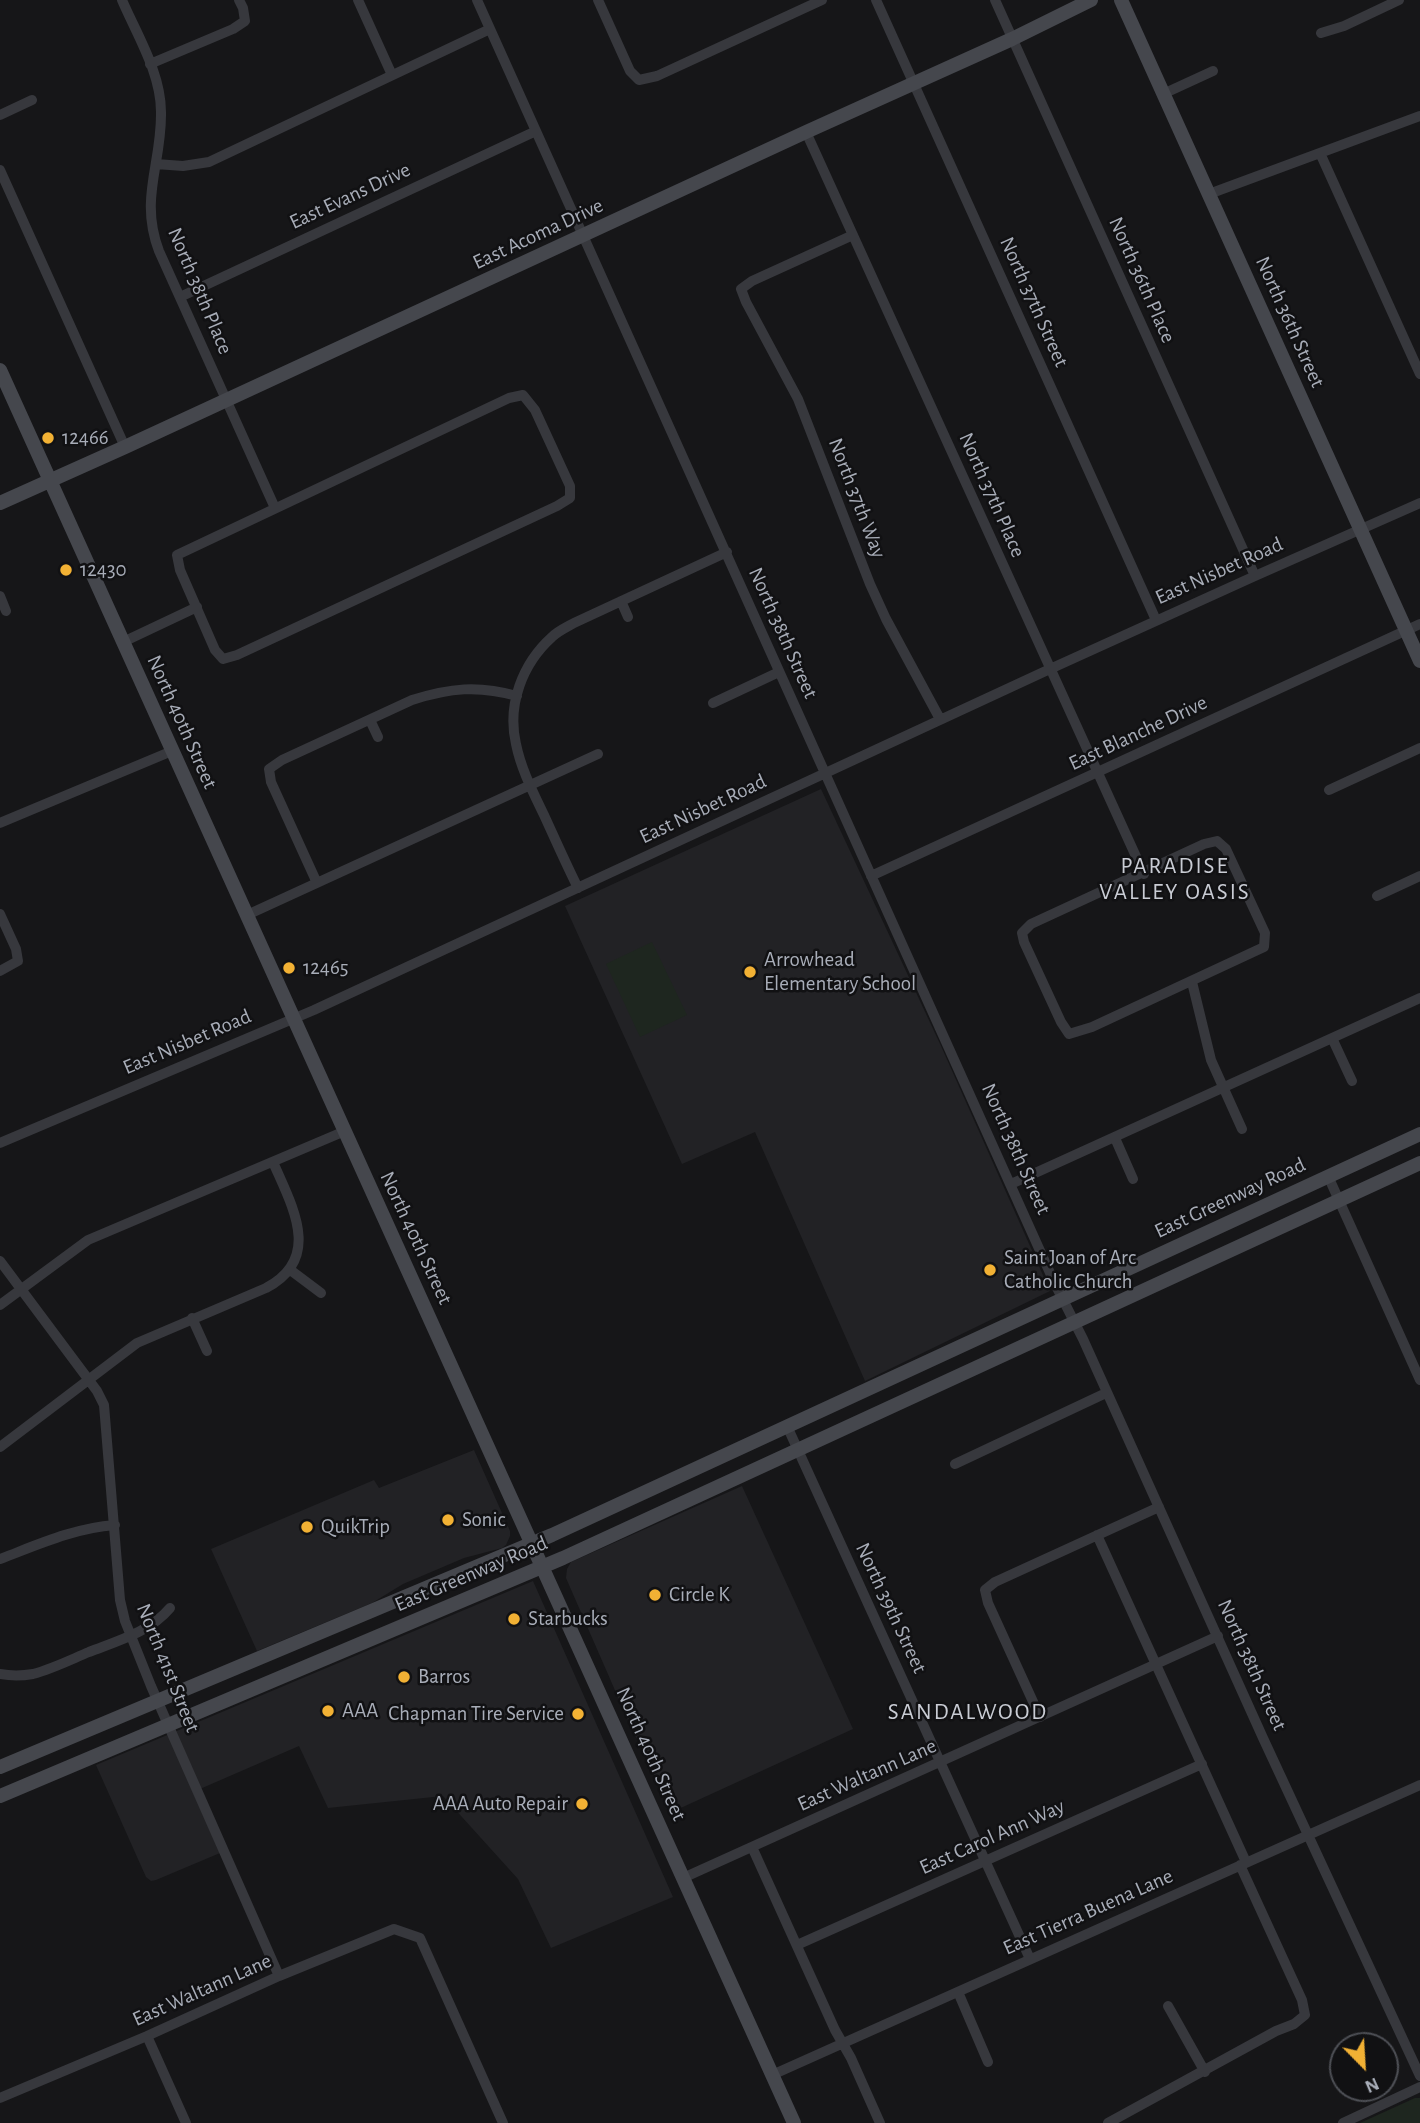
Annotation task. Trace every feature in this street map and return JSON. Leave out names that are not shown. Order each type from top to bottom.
[{"type":"main road","name":"East Acoma Drive","points":[[0,503],[582,237],[1091,0]]},
{"type":"main road","name":"North 36th Street","points":[[1121,0],[1361,530],[1413,627],[1420,661]]},
{"type":"main road","name":"North 40th Street","points":[[0,370],[794,2123]]},
{"type":"main road","name":"East Greenway Road","points":[[5,1765],[532,1544],[1420,1134]]},
{"type":"main road","name":"East Greenway Road","points":[[0,1796],[543,1566],[1420,1163]]},
{"type":"main road","points":[[943,1354],[954,1378]]},
{"type":"main road","points":[[5,1765],[20,1787]]},
{"type":"street","name":"North 38th Place","points":[[122,0],[150,64],[162,110],[150,195],[152,233],[275,508]]},
{"type":"street","points":[[150,64],[233,29],[245,21],[239,0]]},
{"type":"street","points":[[358,0],[392,75]]},
{"type":"street","points":[[477,0],[582,237]]},
{"type":"street","points":[[598,0],[630,71],[639,80],[657,76],[822,0]]},
{"type":"street","name":"North 37th Street","points":[[876,0],[1156,620]]},
{"type":"street","name":"North 36th Place","points":[[995,0],[1255,576]]},
{"type":"street","points":[[1321,33],[1344,26],[1399,0]]},
{"type":"street","points":[[156,164],[183,166],[209,162],[490,29]]},
{"type":"street","points":[[1163,94],[1213,71]]},
{"type":"street","points":[[0,115],[33,100]]},
{"type":"street","points":[[1209,194],[1420,116]]},
{"type":"street","name":"East Evans Drive","points":[[180,297],[536,131]]},
{"type":"street","name":"North 37th Place","points":[[806,132],[1144,874]]},
{"type":"street","points":[[1320,153],[1420,374]]},
{"type":"street","points":[[0,170],[125,447]]},
{"type":"street","name":"North 37th Way","points":[[853,235],[752,281],[741,289],[798,399],[886,619],[940,719]]},
{"type":"street","name":"North 38th Street","points":[[582,237],[1106,1393],[1420,2076]]},
{"type":"street","points":[[523,395],[535,410],[564,473],[570,498],[237,655],[223,659],[215,650],[180,570],[177,555],[275,508],[509,398],[523,395]]},
{"type":"street","name":"East Nisbet Road","points":[[0,1143],[294,1018],[1156,620],[1420,503]]},
{"type":"street","points":[[578,888],[516,748],[513,709],[521,678],[541,647],[554,635],[727,552]]},
{"type":"street","points":[[0,596],[6,611]]},
{"type":"street","points":[[621,601],[628,617]]},
{"type":"street","points":[[123,642],[197,607]]},
{"type":"street","name":"East Blanche Drive","points":[[871,876],[1413,627]]},
{"type":"street","points":[[713,703],[779,672]]},
{"type":"street","points":[[317,883],[271,782],[269,769],[282,760],[412,700],[468,688],[517,696]]},
{"type":"street","points":[[370,720],[378,737]]},
{"type":"street","points":[[1329,790],[1420,748]]},
{"type":"street","points":[[0,823],[172,751]]},
{"type":"street","points":[[247,915],[598,754]]},
{"type":"street","points":[[1217,841],[1226,849],[1265,933],[1264,947],[1092,1027],[1069,1034],[1061,1022],[1022,933],[1031,924],[1144,874],[1204,844],[1217,841]]},
{"type":"street","points":[[1377,896],[1420,876]]},
{"type":"street","points":[[0,914],[16,949],[18,961],[0,971]]},
{"type":"street","points":[[1192,982],[1212,1060],[1242,1129]]},
{"type":"street","points":[[1011,1184],[1420,998]]},
{"type":"street","points":[[1332,1038],[1352,1082]]},
{"type":"street","points":[[0,1304],[88,1240],[345,1131]]},
{"type":"street","points":[[1115,1138],[1133,1180]]},
{"type":"street","points":[[0,1447],[137,1343],[277,1282],[289,1269],[298,1248],[298,1223],[273,1161]]},
{"type":"street","points":[[1328,1177],[1420,1380]]},
{"type":"street","name":"North 41st Street","points":[[0,1261],[88,1379],[104,1405],[120,1600],[158,1701],[279,1976]]},
{"type":"street","points":[[289,1269],[321,1293]]},
{"type":"street","points":[[192,1318],[206,1352]]},
{"type":"street","points":[[955,1464],[1106,1393]]},
{"type":"street","name":"North 39th Street","points":[[787,1426],[1030,1959]]},
{"type":"street","points":[[1040,1717],[988,1603],[985,1590],[995,1582],[1158,1507]]},
{"type":"street","points":[[0,1559],[74,1532],[115,1525]]},
{"type":"street","points":[[1097,1535],[1202,1764],[1302,2000],[1305,2015],[1294,2024],[1276,2031],[1108,2123]]},
{"type":"street","points":[[0,1674],[14,1676],[50,1669],[131,1635],[162,1618],[170,1608]]},
{"type":"street","name":"East Waltann Lane","points":[[683,1878],[1218,1636]]},
{"type":"street","name":"East Carol Ann Way","points":[[797,1945],[1202,1764]]},
{"type":"street","name":"East Tierra Buena Lane","points":[[772,2075],[1420,1785]]},
{"type":"street","points":[[752,1847],[880,2123]]},
{"type":"street","name":"East Waltann Lane","points":[[0,2098],[394,1928],[420,1938],[503,2123]]},
{"type":"street","points":[[958,1992],[988,2062]]},
{"type":"street","points":[[1168,2006],[1205,2072]]},
{"type":"street","points":[[148,2036],[186,2123]]},
{"type":"street","points":[[1343,2123],[1420,2087]]},
{"type":"shaded area","points":[[821,789],[941,1046],[1050,1291],[865,1381],[755,1132],[682,1164],[565,906]]},
{"type":"shaded area","points":[[652,942],[687,1015],[640,1037],[606,964]]},
{"type":"shaded area","points":[[474,1450],[510,1531],[506,1545],[464,1558],[403,1584],[372,1603],[257,1651],[211,1549],[374,1480],[379,1488]]},
{"type":"shaded area","points":[[742,1486],[853,1729],[672,1812],[631,1727],[566,1578],[567,1569],[571,1562]]},
{"type":"shaded area","points":[[533,1581],[673,1897],[551,1948],[518,1879],[443,1796],[328,1808],[299,1746],[193,1792],[220,1853],[156,1880],[151,1881],[146,1877],[96,1765]]},
{"type":"shaded area","points":[[1420,2098],[1420,2123],[1360,2123]]},
{"type":"place","name":"12466","points":[[48,438]]},
{"type":"place","name":"12430","points":[[66,570]]},
{"type":"place","name":"12465","points":[[289,968]]},
{"type":"place","name":"Arrowhead Elementary School","points":[[750,972]]},
{"type":"place","name":"Saint Joan of Arc Catholic Church","points":[[990,1270]]},
{"type":"place","name":"Sonic","points":[[448,1520]]},
{"type":"place","name":"QuikTrip","points":[[307,1527]]},
{"type":"place","name":"Circle K","points":[[655,1595]]},
{"type":"place","name":"Starbucks","points":[[514,1619]]},
{"type":"place","name":"Barros","points":[[404,1677]]},
{"type":"place","name":"AAA","points":[[328,1711]]},
{"type":"place","name":"Chapman Tire Service","points":[[578,1714]]},
{"type":"place","name":"AAA Auto Repair","points":[[582,1804]]},
{"type":"district","name":"PARADISE VALLEY OASIS","points":[[1175,879]]},
{"type":"district","name":"SANDALWOOD","points":[[968,1712]]}]
